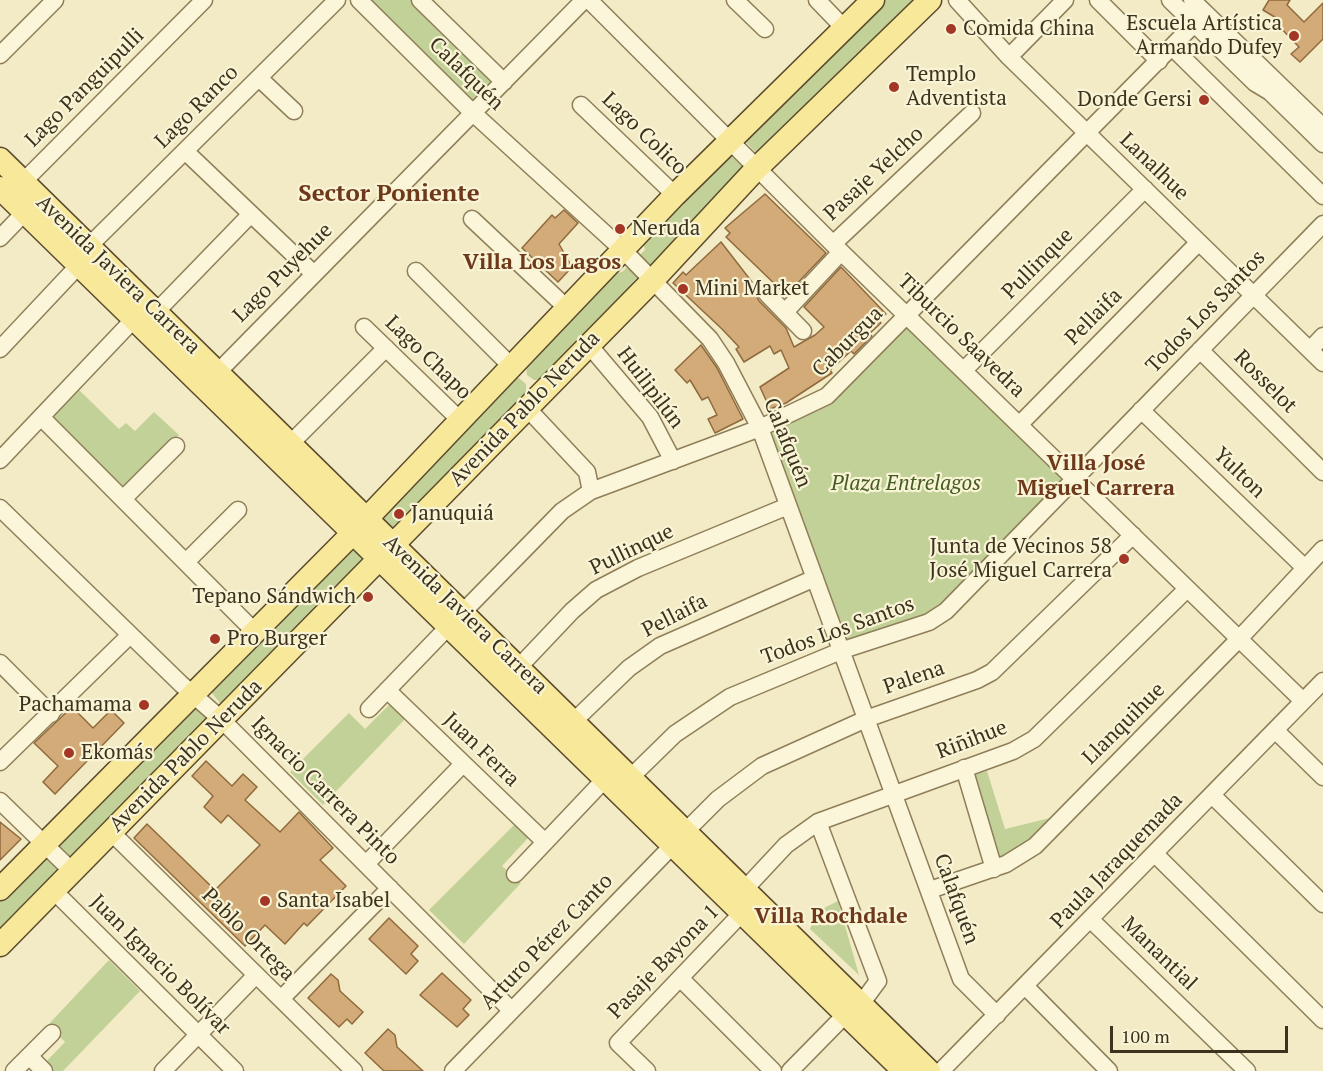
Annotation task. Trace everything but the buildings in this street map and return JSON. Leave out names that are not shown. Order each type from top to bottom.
[{"type":"main road","name":"Avenida Pablo Neruda","points":[[0,889],[360,526],[569,310],[675,195],[873,0]]},
{"type":"main road","name":"Avenida Pablo Neruda","points":[[0,945],[652,281],[757,168],[930,0]]},
{"type":"main road","name":"Avenida Javiera Carrera","points":[[0,159],[23,182],[86,263],[134,319],[193,376],[360,526],[460,620],[608,769],[744,890],[753,911]]},
{"type":"main road","points":[[0,186],[23,182]]},
{"type":"main road","name":"Avenida Javiera Carrera","points":[[0,186],[25,212],[86,263],[156,312],[290,444],[360,526]]},
{"type":"main road","points":[[193,376],[217,373]]},
{"type":"main road","points":[[460,422],[483,444],[483,453]]},
{"type":"main road","name":"Avenida Javiera Carrera","points":[[460,620],[518,668],[573,722],[608,769],[630,778],[753,911],[851,1003],[929,1071]]},
{"type":"main road","name":"Avenida Javiera Carrera","points":[[851,1003],[904,1071]]},
{"type":"street","points":[[0,55],[55,0]]},
{"type":"street","name":"Lago Panguipulli","points":[[23,182],[204,0]]},
{"type":"street","name":"Lago Ranco","points":[[0,349],[86,263],[185,151],[337,0]]},
{"type":"street","name":"Calafquén","points":[[359,0],[473,113],[623,250],[710,339],[726,363],[760,428],[843,650],[961,979],[997,1015]]},
{"type":"street","name":"Calafquén","points":[[420,0],[504,82]]},
{"type":"street","name":"Lago Puyehue","points":[[217,373],[584,0]]},
{"type":"street","name":"Tiburcio Saavedra","points":[[589,0],[837,248],[1303,701]]},
{"type":"street","points":[[817,0],[844,28]]},
{"type":"street","name":"Lanalhue","points":[[957,0],[1009,57],[1323,363]]},
{"type":"street","points":[[1009,57],[1065,0]]},
{"type":"street","points":[[1098,0],[1158,61]]},
{"type":"street","points":[[1170,0],[1200,19],[1323,127]]},
{"type":"street","points":[[1192,0],[1200,19],[1323,144]]},
{"type":"street","points":[[743,3],[765,30]]},
{"type":"street","name":"Caburgua","points":[[369,709],[460,620],[562,511],[591,491],[760,428],[826,396],[1200,19]]},
{"type":"street","points":[[1172,47],[1323,196]]},
{"type":"street","points":[[259,78],[294,111]]},
{"type":"street","name":"Lago Colico","points":[[581,105],[675,195]]},
{"type":"street","name":"Pasaje Yelcho","points":[[785,312],[837,248],[972,113]]},
{"type":"street","points":[[185,151],[314,274]]},
{"type":"street","name":"Pullinque","points":[[964,370],[1145,189]]},
{"type":"street","points":[[0,238],[25,212]]},
{"type":"street","points":[[156,312],[251,214]]},
{"type":"street","points":[[472,219],[569,310]]},
{"type":"street","name":"Todos Los Santos","points":[[630,778],[675,734],[730,697],[843,650],[929,622],[946,611],[1323,224]]},
{"type":"street","name":"Pellaifa","points":[[1020,424],[1199,242]]},
{"type":"street","points":[[416,271],[513,368]]},
{"type":"street","points":[[766,294],[803,331]]},
{"type":"street","points":[[0,460],[134,319]]},
{"type":"street","name":"Lago Chapo","points":[[364,327],[460,422]]},
{"type":"street","points":[[1310,350],[1323,336]]},
{"type":"street","name":"Huilipilún","points":[[588,344],[650,417],[661,434],[673,461]]},
{"type":"street","points":[[290,444],[386,348]]},
{"type":"street","name":"Rosselot","points":[[1200,350],[1323,472]]},
{"type":"street","points":[[527,408],[587,472],[591,491]]},
{"type":"street","name":"Yulton","points":[[1141,410],[1305,568]]},
{"type":"street","points":[[41,417],[187,561],[255,632]]},
{"type":"street","points":[[124,498],[176,446]]},
{"type":"street","name":"Pullinque","points":[[518,668],[572,611],[596,590],[638,568],[788,506]]},
{"type":"street","points":[[187,561],[238,510]]},
{"type":"street","name":"Ignacio Carrera Pinto","points":[[2,514],[222,720],[512,1010]]},
{"type":"street","name":"Palena","points":[[686,840],[718,799],[762,766],[866,719],[977,680],[992,672],[1133,535]]},
{"type":"street","name":"Llanquihue","points":[[930,890],[994,868],[1017,858],[1035,846],[1239,639],[1323,549]]},
{"type":"street","name":"Pellaifa","points":[[573,722],[629,668],[660,646],[815,578]]},
{"type":"street","name":"Riñihue","points":[[744,890],[786,845],[818,822],[1012,751],[1042,733],[1187,589]]},
{"type":"street","points":[[0,762],[130,635]]},
{"type":"street","points":[[0,663],[51,714]]},
{"type":"street","name":"Paula Jaraquemada","points":[[941,1071],[1321,684]]},
{"type":"street","name":"Juan Ferra","points":[[387,690],[544,842]]},
{"type":"street","points":[[1275,730],[1323,777]]},
{"type":"street","points":[[366,864],[463,764]]},
{"type":"street","points":[[964,768],[994,868]]},
{"type":"street","points":[[514,874],[608,769]]},
{"type":"street","points":[[1212,795],[1323,904]]},
{"type":"street","points":[[0,801],[72,871]]},
{"type":"street","points":[[790,1071],[851,1003],[878,981],[818,822]]},
{"type":"street","name":"Pablo Ortega","points":[[111,832],[354,1071]]},
{"type":"street","name":"Arturo Pérez Canto","points":[[453,1071],[686,840]]},
{"type":"street","points":[[1155,854],[1323,1020]]},
{"type":"street","points":[[281,999],[390,888]]},
{"type":"street","name":"Juan Ignacio Bolívar","points":[[54,891],[235,1071]]},
{"type":"street","name":"Pasaje Bayona 1","points":[[647,1071],[618,1043],[680,978],[753,911]]},
{"type":"street","name":"Manantial","points":[[1091,920],[1247,1071]]},
{"type":"street","points":[[163,1071],[256,975]]},
{"type":"street","points":[[680,978],[773,1071]]},
{"type":"street","points":[[1026,987],[1109,1071]]},
{"type":"street","points":[[14,1071],[52,1033]]},
{"type":"street","points":[[29,1056],[44,1071]]},
{"type":"green space","points":[[366,0],[416,0],[498,80],[474,105]]},
{"type":"green space","points":[[879,0],[916,0],[757,154],[741,137]]},
{"type":"green space","points":[[731,157],[739,158],[746,170],[664,260],[653,263],[633,282],[632,290],[543,380],[534,380],[527,375],[526,366],[616,273],[622,272],[645,250],[643,242]]},
{"type":"green space","name":"Plaza Entrelagos","points":[[907,324],[1066,478],[946,605],[925,618],[847,642],[768,431],[830,401]]},
{"type":"green space","points":[[514,378],[519,378],[526,384],[526,400],[393,530],[387,530],[380,515]]},
{"type":"green space","points":[[77,388],[119,429],[126,423],[135,431],[154,412],[179,435],[126,489],[50,416]]},
{"type":"green space","points":[[353,541],[372,559],[226,706],[220,703],[208,688]]},
{"type":"green space","points":[[192,704],[210,722],[0,936],[0,896]]},
{"type":"green space","points":[[389,705],[406,718],[323,805],[290,772],[349,713],[365,729]]},
{"type":"green space","points":[[987,771],[1005,829],[1054,817],[1019,855],[999,862],[974,775]]},
{"type":"green space","points":[[515,824],[529,837],[502,866],[521,883],[464,944],[429,910]]},
{"type":"green space","points":[[838,901],[859,975],[810,929],[818,911]]},
{"type":"green space","points":[[109,960],[140,991],[63,1071],[49,1071],[43,1065],[65,1042],[48,1025]]},
{"type":"place","name":"Comida China","points":[[951,29]]},
{"type":"place","name":"Escuela Artística Armando Dufey","points":[[1294,36]]},
{"type":"place","name":"Templo Adventista","points":[[894,87]]},
{"type":"place","name":"Donde Gersi","points":[[1204,100]]},
{"type":"place","name":"Neruda","points":[[620,229]]},
{"type":"place","name":"Mini Market","points":[[683,289]]},
{"type":"place","name":"Januquiá","points":[[399,514]]},
{"type":"place","name":"Junta de Vecinos 58 José Miguel Carrera","points":[[1124,559]]},
{"type":"place","name":"Tepano Sándwich","points":[[368,597]]},
{"type":"place","name":"Pro Burger","points":[[215,639]]},
{"type":"place","name":"Pachamama","points":[[144,705]]},
{"type":"place","name":"Ekomás","points":[[69,753]]},
{"type":"place","name":"Santa Isabel","points":[[265,901]]},
{"type":"district","name":"Sector Poniente","points":[[389,194]]},
{"type":"district","name":"Villa Los Lagos","points":[[542,263]]},
{"type":"district","name":"Villa José Miguel Carrera","points":[[1096,476]]},
{"type":"district","name":"Villa Rochdale","points":[[831,917]]}]
